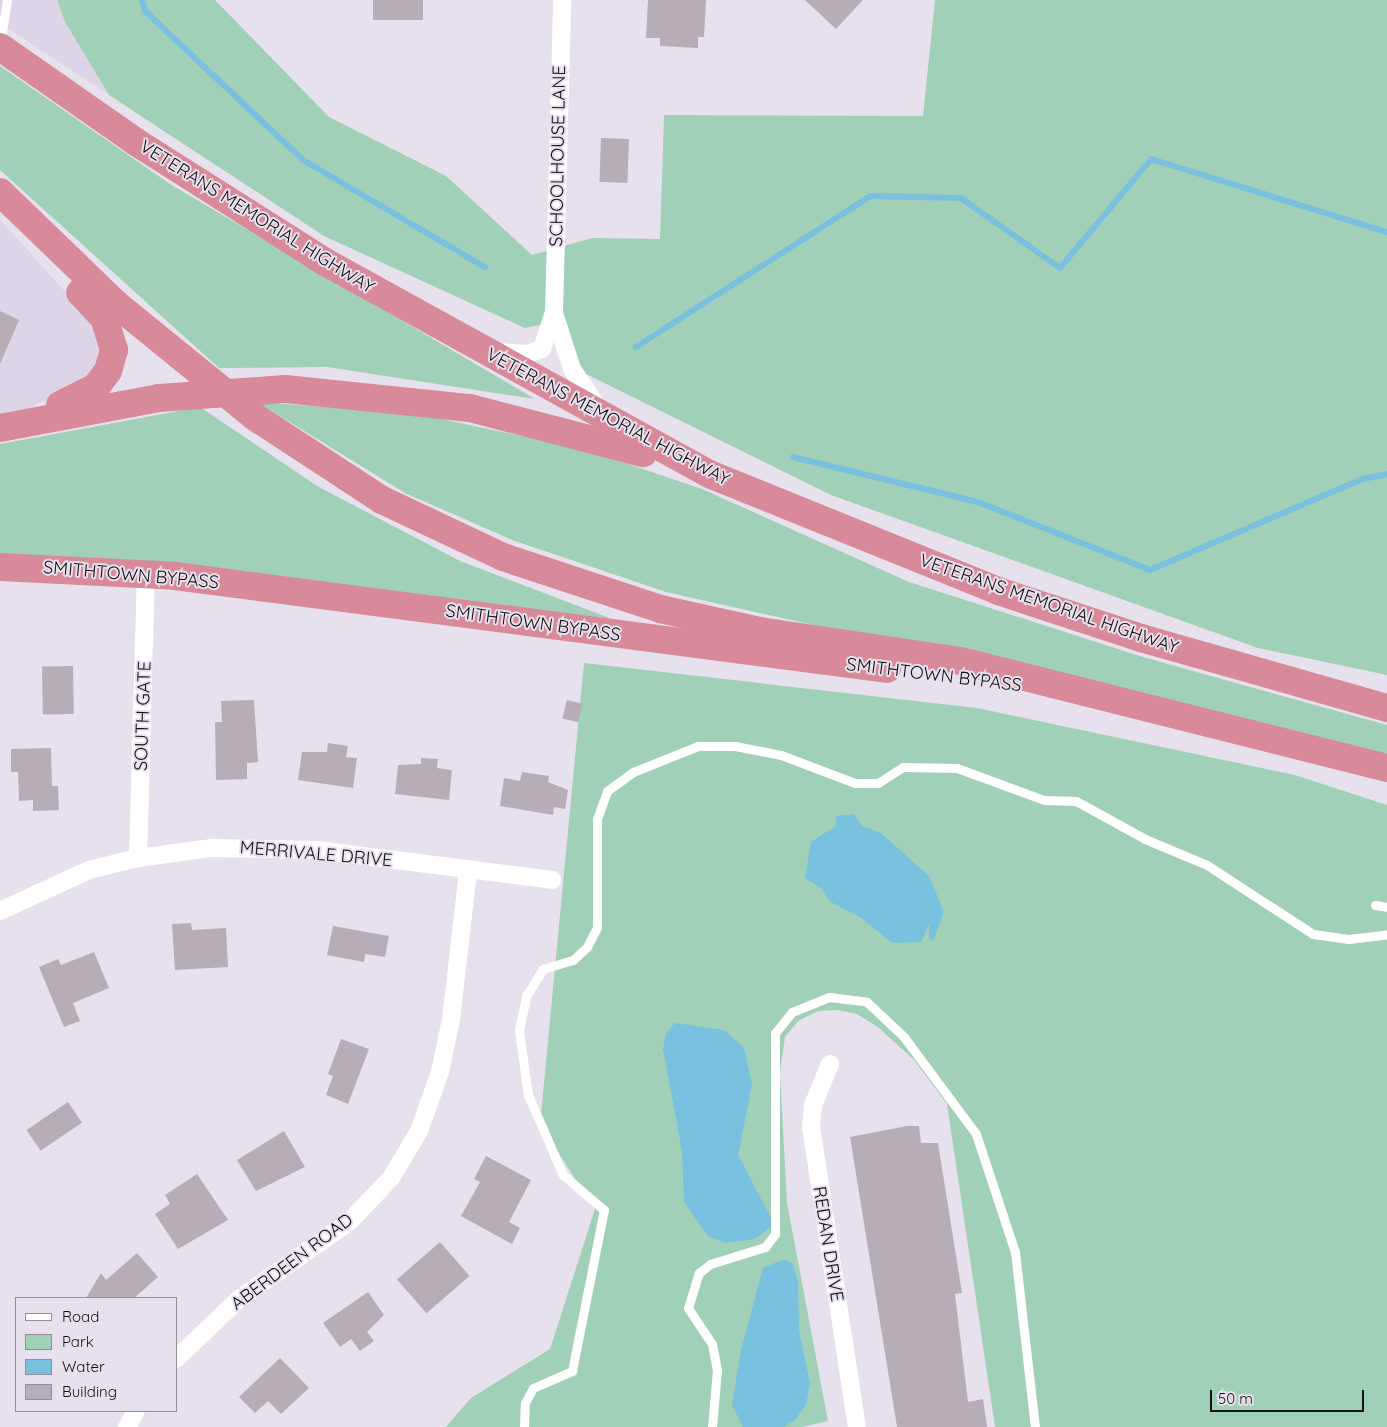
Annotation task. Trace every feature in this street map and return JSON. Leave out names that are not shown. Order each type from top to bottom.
[{"type":"highway","name":"VETERANS MEMORIAL HIGHWAY","points":[[0,45],[261,223],[479,348],[709,474],[1007,594],[1387,708]]},
{"type":"highway","points":[[0,192],[116,304],[220,392],[382,500],[535,570],[690,616],[961,661],[1064,691],[1375,766]]},
{"type":"highway","points":[[0,214],[104,318],[114,350],[108,371],[96,387],[6,427]]},
{"type":"highway","points":[[6,427],[120,404],[220,392],[321,390],[438,402],[565,429],[709,474]]},
{"type":"highway","name":"SMITHTOWN BYPASS","points":[[0,567],[146,574],[1064,691]]},
{"type":"street","name":"SCHOOLHOUSE LANE","points":[[479,348],[535,352],[546,343],[554,313],[562,0]]},
{"type":"street","name":"SCHOOLHOUSE LANE","points":[[554,313],[572,370],[604,417]]},
{"type":"street","name":"SOUTH GATE","points":[[138,858],[146,574]]},
{"type":"street","points":[[1375,766],[1387,779]]},
{"type":"street","name":"MERRIVALE DRIVE","points":[[0,910],[89,870],[138,858],[257,846],[552,880]]},
{"type":"street","name":"ABERDEEN ROAD","points":[[178,1357],[239,1299],[349,1222],[400,1162],[418,1131],[440,1072],[451,1020],[468,870]]},
{"type":"street","name":"REDAN DRIVE","points":[[830,1064],[813,1105],[811,1128],[857,1427]]},
{"type":"street","points":[[127,1427],[135,1412]]},
{"type":"lane","points":[[0,45],[7,0]]},
{"type":"lane","points":[[524,1427],[525,1403],[533,1388],[572,1371],[604,1210],[563,1174],[528,1095],[519,1030],[526,996],[543,969],[573,960],[587,947],[597,927],[597,819],[607,791],[633,772],[698,746],[735,746],[781,755],[855,783],[878,783],[903,767],[957,768],[1044,800],[1085,806],[1145,840],[1207,864],[1312,934],[1349,939],[1387,934]]},
{"type":"lane","points":[[1374,905],[1387,907]]},
{"type":"lane","points":[[712,1427],[717,1370],[712,1344],[688,1308],[699,1273],[710,1264],[759,1250],[776,1234],[775,1033],[792,1012],[829,997],[867,1002],[904,1037],[976,1134],[1016,1252],[1035,1427]]},
{"type":"shaded area","points":[[0,0],[57,0],[65,22],[109,95],[0,23]]},
{"type":"shaded area","points":[[0,219],[100,331],[104,358],[98,375],[0,422]]},
{"type":"green space","points":[[57,0],[215,0],[329,117],[446,176],[532,255],[592,238],[660,239],[664,115],[923,116],[935,0],[1387,0],[1387,675],[1258,648],[831,495],[584,373],[560,321],[525,328],[324,236],[109,95],[65,22]]},
{"type":"green space","points":[[0,66],[170,184],[535,399],[327,367],[219,368],[0,170]]},
{"type":"green space","points":[[257,402],[417,414],[584,449],[702,489],[909,582],[1143,657],[1387,725],[1387,754],[666,592],[512,540],[405,493]]},
{"type":"green space","points":[[200,407],[317,486],[460,561],[612,619],[152,563],[0,557],[0,444]]},
{"type":"green space","points":[[584,663],[977,708],[1295,775],[1387,805],[1387,1427],[995,1427],[947,1104],[914,1060],[879,1028],[857,1014],[838,1010],[818,1011],[798,1021],[785,1037],[780,1072],[787,1203],[828,1421],[802,1427],[446,1427],[471,1398],[550,1349],[595,1209],[540,1125]]},
{"type":"water","points":[[854,814],[862,826],[881,833],[929,876],[944,912],[933,941],[929,939],[929,924],[921,942],[892,943],[860,917],[829,901],[822,889],[805,878],[811,842],[836,826],[836,816]]},
{"type":"water","points":[[675,1023],[724,1030],[744,1048],[752,1084],[738,1155],[774,1224],[755,1239],[725,1243],[708,1236],[684,1202],[682,1151],[663,1049],[666,1033]]},
{"type":"water","points":[[784,1259],[792,1263],[798,1281],[799,1331],[810,1383],[806,1405],[795,1420],[784,1427],[743,1427],[732,1405],[741,1350],[763,1268]]},
{"type":"building","points":[[373,0],[423,0],[423,20],[373,20]]},
{"type":"building","points":[[648,0],[706,0],[704,37],[698,37],[698,48],[660,46],[660,38],[646,38]]},
{"type":"building","points":[[805,0],[863,0],[836,29]]},
{"type":"building","points":[[601,138],[629,139],[627,183],[599,182]]},
{"type":"building","points":[[0,311],[19,320],[0,364]]},
{"type":"building","points":[[73,666],[74,714],[43,715],[42,667]]},
{"type":"building","points":[[254,700],[258,762],[247,763],[247,779],[216,780],[215,722],[222,722],[221,701]]},
{"type":"building","points":[[567,700],[583,704],[578,722],[562,718]]},
{"type":"building","points":[[328,743],[348,746],[346,757],[357,758],[353,788],[298,780],[302,752],[327,752]]},
{"type":"building","points":[[51,748],[52,786],[58,786],[59,810],[33,811],[33,800],[19,801],[18,772],[11,772],[11,749]]},
{"type":"building","points":[[421,758],[438,759],[437,768],[452,770],[449,800],[395,794],[398,765],[421,764]]},
{"type":"building","points":[[522,772],[549,776],[548,782],[568,790],[565,809],[554,807],[553,815],[500,806],[504,778],[520,781]]},
{"type":"building","points":[[191,923],[192,930],[226,928],[228,967],[175,970],[172,924]]},
{"type":"building","points":[[333,926],[389,936],[385,957],[365,954],[364,962],[327,955]]},
{"type":"building","points":[[94,952],[109,988],[73,1003],[80,1021],[64,1027],[39,967],[58,959],[61,965]]},
{"type":"building","points":[[341,1039],[369,1049],[348,1104],[326,1095],[333,1076],[328,1074]]},
{"type":"building","points":[[68,1102],[82,1123],[41,1151],[27,1130]]},
{"type":"building","points":[[907,1126],[919,1126],[921,1143],[938,1143],[962,1293],[955,1294],[968,1402],[983,1399],[987,1427],[897,1427],[850,1137]]},
{"type":"building","points":[[284,1131],[305,1167],[256,1191],[237,1160]]},
{"type":"building","points":[[486,1156],[531,1180],[509,1222],[520,1228],[512,1244],[461,1216],[480,1182],[474,1179]]},
{"type":"building","points":[[197,1174],[228,1220],[178,1249],[155,1214],[170,1204],[165,1195]]},
{"type":"building","points":[[440,1242],[470,1276],[427,1313],[397,1279]]},
{"type":"building","points":[[137,1253],[158,1277],[135,1297],[87,1297],[101,1273],[106,1280]]},
{"type":"building","points":[[368,1292],[384,1315],[367,1332],[374,1341],[360,1351],[351,1339],[340,1347],[323,1323]]},
{"type":"building","points":[[280,1358],[309,1388],[281,1414],[268,1401],[255,1413],[239,1397]]},
{"type":"waterway","points":[[142,0],[145,11],[303,160],[485,267]]},
{"type":"waterway","points":[[636,347],[870,196],[961,198],[1060,268],[1151,159],[1387,232]]},
{"type":"waterway","points":[[793,457],[978,502],[1150,570],[1362,479],[1387,474]]}]
